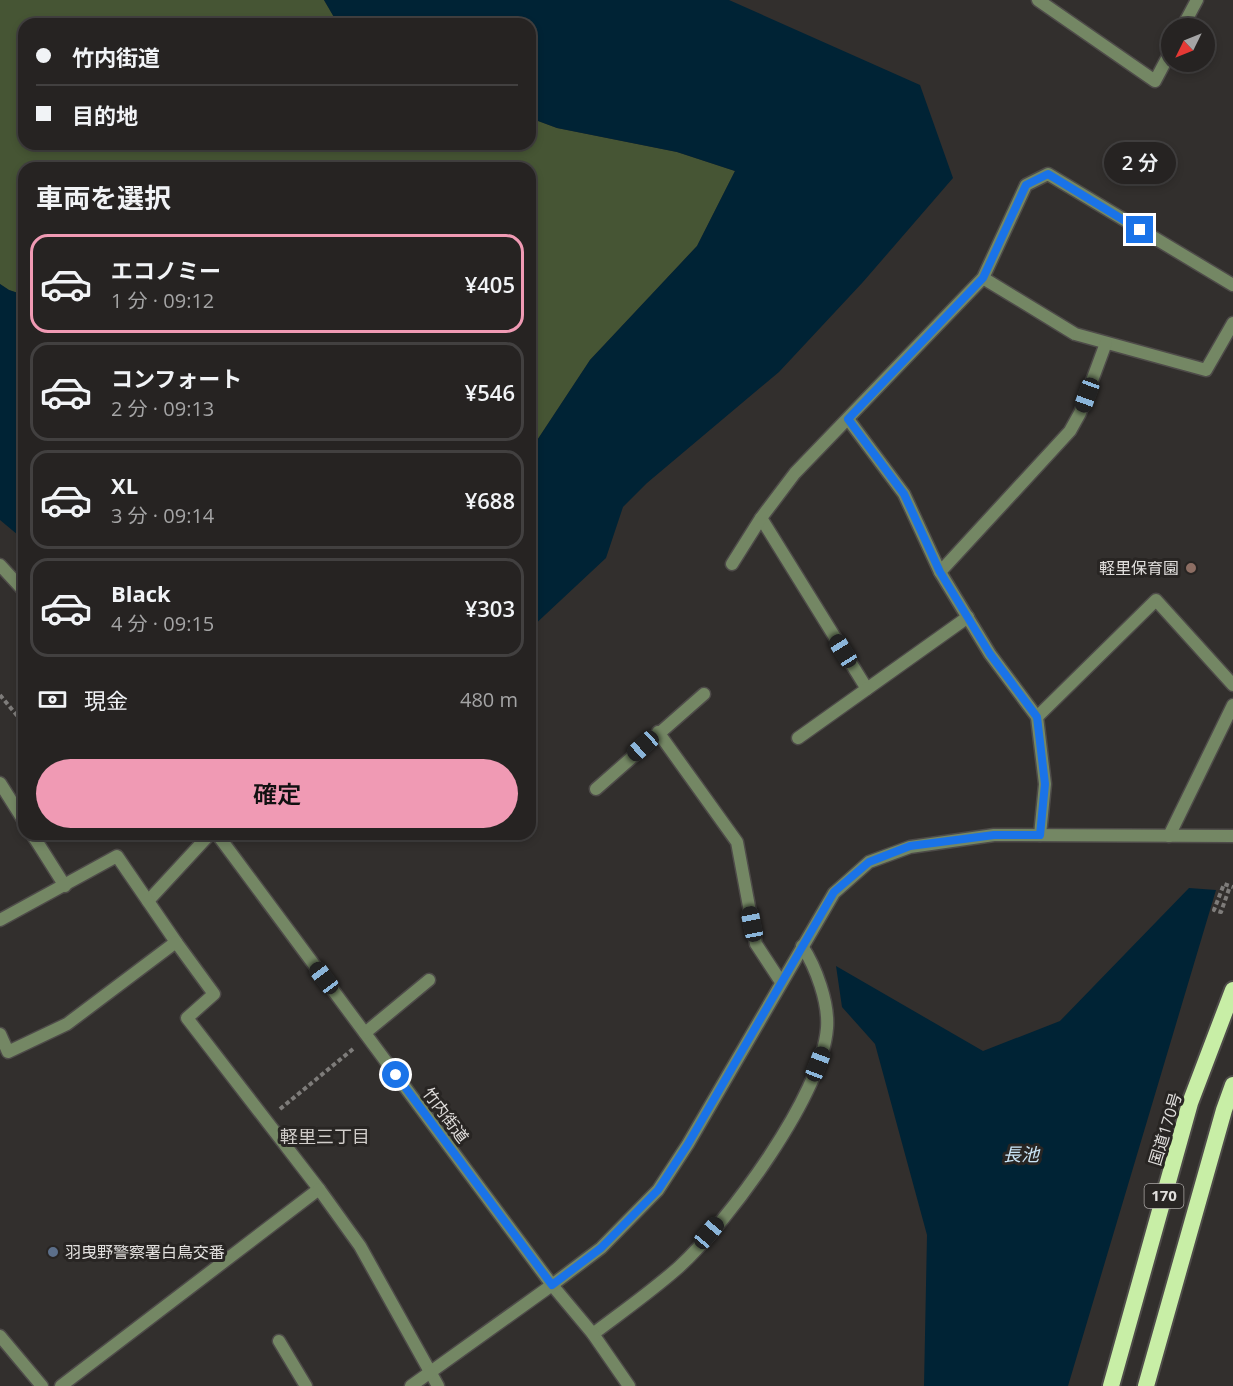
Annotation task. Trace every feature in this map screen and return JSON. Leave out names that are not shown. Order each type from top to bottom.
[{"type":"highway","name":"国道170号","points":[[1111,1386],[1190,1103],[1233,990]]},
{"type":"highway","name":"170","points":[[1146,1386],[1211,1154],[1233,1085]]},
{"type":"street","points":[[1038,0],[1155,81],[1161,70]]},
{"type":"street","points":[[1187,18],[1197,0]]},
{"type":"street","points":[[732,564],[761,518],[795,473],[983,278],[1026,185],[1048,174],[1233,285]]},
{"type":"street","points":[[983,278],[1075,334],[1206,370],[1233,322]]},
{"type":"street","points":[[940,572],[1070,431],[1080,412],[1106,343]]},
{"type":"street","points":[[848,419],[904,494],[940,572],[990,654],[1037,717],[1045,784],[1040,835]]},
{"type":"street","points":[[761,518],[867,689]]},
{"type":"street","points":[[0,565],[18,584]]},
{"type":"street","points":[[1037,717],[1156,600],[1233,685]]},
{"type":"street","points":[[798,738],[968,617]]},
{"type":"street","points":[[596,789],[658,732],[704,694]]},
{"type":"street","points":[[1169,836],[1233,705]]},
{"type":"street","points":[[658,732],[737,842],[756,944],[781,982]]},
{"type":"street","points":[[0,783],[18,812]]},
{"type":"street","points":[[411,1386],[601,1248],[658,1190],[688,1144],[834,892],[869,862],[910,846],[994,835],[1233,836]]},
{"type":"street","points":[[36,840],[65,886]]},
{"type":"street","points":[[148,901],[204,840]]},
{"type":"street","name":"竹内街道","points":[[221,840],[629,1386]]},
{"type":"street","points":[[0,920],[117,856],[214,994],[187,1018],[360,1246],[438,1386]]},
{"type":"street","points":[[0,1034],[8,1052],[67,1024],[176,942]]},
{"type":"street","points":[[592,1334],[656,1287],[698,1247],[746,1190],[794,1114],[813,1077],[823,1050],[827,1027],[822,991],[809,956],[802,946]]},
{"type":"street","points":[[366,1035],[429,980]]},
{"type":"street","points":[[61,1386],[319,1189]]},
{"type":"street","points":[[0,1336],[42,1386]]},
{"type":"street","points":[[279,1341],[306,1386]]},
{"type":"path","points":[[0,695],[18,717]]},
{"type":"path","points":[[1224,884],[1231,888],[1221,912],[1214,910],[1224,884]]},
{"type":"path","points":[[266,1121],[366,1035]]},
{"type":"green space","points":[[0,0],[324,0],[334,18],[18,18],[18,150],[536,150],[536,120],[557,128],[677,152],[735,171],[697,246],[590,360],[536,442],[536,162],[18,162],[18,293],[0,284]]},
{"type":"water","points":[[324,0],[729,0],[920,85],[953,178],[863,282],[779,372],[647,483],[623,507],[606,558],[536,623],[536,442],[590,360],[697,246],[735,171],[677,152],[557,128],[536,120],[536,18],[334,18]]},
{"type":"water","points":[[0,284],[18,293],[18,535],[0,520]]},
{"type":"water","name":"長池","points":[[1189,888],[1216,890],[1068,1386],[924,1386],[927,1235],[875,1044],[842,1007],[836,966],[983,1051],[1060,1021]]},
{"type":"place","name":"軽里保育園","points":[[1191,568]]},
{"type":"place","name":"羽曳野警察署白鳥交番","points":[[53,1252]]},
{"type":"district","name":"軽里三丁目","points":[[325,1137]]},
{"type":"route","points":[[396,1075],[552,1285],[601,1248],[658,1190],[688,1144],[834,892],[869,862],[910,846],[994,835],[1040,835],[1045,784],[1037,717],[990,654],[940,572],[904,494],[848,419],[983,278],[1026,185],[1048,174],[1140,230]]}]
